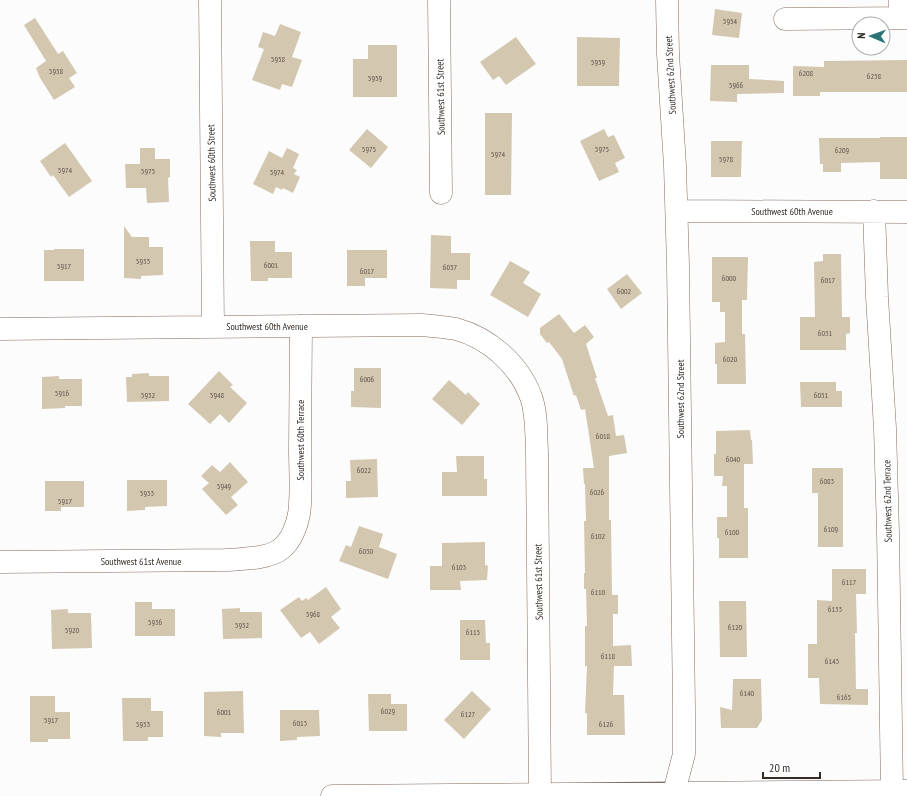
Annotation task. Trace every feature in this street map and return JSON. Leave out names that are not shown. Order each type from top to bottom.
[{"type":"street","name":"Southwest 60th Street","points":[[210,0],[213,327]]},
{"type":"street","name":"Southwest 61st Street","points":[[439,0],[441,193]]},
{"type":"street","name":"Southwest 62nd Street","points":[[667,0],[668,54],[677,210],[684,754],[673,794]]},
{"type":"street","points":[[785,19],[902,12]]},
{"type":"street","name":"Southwest 60th Avenue","points":[[677,210],[907,212]]},
{"type":"street","name":"Southwest 62nd Terrace","points":[[874,211],[876,292],[885,436],[888,532],[899,698],[900,791]]},
{"type":"street","name":"Southwest 60th Avenue","points":[[0,329],[422,325],[455,329],[468,334],[491,346],[502,354],[518,373]]},
{"type":"street","name":"Southwest 60th Terrace","points":[[281,549],[286,544],[294,530],[299,514],[300,326]]},
{"type":"street","name":"Southwest 61st Street","points":[[518,373],[526,385],[531,397],[534,408],[536,435],[540,794]]},
{"type":"street","name":"Southwest 61st Avenue","points":[[0,562],[226,560],[264,556],[281,549]]},
{"type":"street","points":[[332,796],[900,791]]},
{"type":"building","points":[[715,9],[742,13],[739,38],[712,35]]},
{"type":"building","points":[[35,18],[58,54],[63,51],[77,73],[69,78],[75,87],[54,100],[40,78],[36,68],[46,61],[24,25]]},
{"type":"building","points":[[280,24],[301,32],[292,57],[302,60],[292,87],[282,84],[280,90],[252,80],[264,49],[258,47],[263,32],[275,36]]},
{"type":"building","points":[[516,37],[536,64],[506,85],[499,76],[493,80],[480,62]]},
{"type":"building","points":[[577,37],[620,38],[619,86],[577,86]]},
{"type":"building","points":[[368,45],[397,45],[397,97],[353,97],[353,59],[368,59]]},
{"type":"building","points":[[907,60],[907,92],[820,92],[820,96],[793,96],[793,66],[824,67],[824,61]]},
{"type":"building","points":[[711,65],[749,65],[749,79],[784,81],[784,93],[737,94],[737,102],[710,101]]},
{"type":"building","points":[[485,113],[512,113],[511,195],[485,195]]},
{"type":"building","points":[[367,129],[388,147],[371,168],[349,150]]},
{"type":"building","points":[[604,129],[608,137],[614,135],[625,158],[615,163],[619,172],[599,181],[580,141]]},
{"type":"building","points":[[907,137],[907,179],[880,179],[880,162],[841,163],[841,172],[823,172],[823,164],[820,164],[819,138]]},
{"type":"building","points":[[711,141],[742,141],[741,177],[711,177]]},
{"type":"building","points":[[65,143],[92,181],[69,197],[53,175],[51,177],[40,161]]},
{"type":"building","points":[[140,148],[155,148],[155,159],[170,159],[170,177],[168,178],[169,202],[147,203],[146,188],[126,188],[125,164],[140,164]]},
{"type":"building","points":[[287,148],[299,154],[293,168],[297,170],[294,174],[300,177],[293,193],[283,188],[282,190],[276,187],[273,194],[253,184],[269,151],[282,158]]},
{"type":"building","points":[[124,226],[132,237],[149,237],[149,247],[163,247],[163,275],[141,276],[141,279],[124,278]]},
{"type":"building","points":[[431,235],[451,236],[451,253],[470,253],[470,280],[457,280],[457,289],[430,288]]},
{"type":"building","points":[[250,241],[275,241],[275,252],[292,252],[292,278],[268,278],[268,281],[251,281]]},
{"type":"building","points":[[84,249],[84,281],[44,281],[44,250]]},
{"type":"building","points":[[347,250],[387,250],[387,278],[365,278],[365,286],[347,286]]},
{"type":"building","points":[[823,254],[841,254],[842,317],[850,317],[850,333],[846,334],[846,350],[800,350],[800,317],[815,317],[814,262],[823,261]]},
{"type":"building","points":[[712,257],[748,257],[747,300],[742,300],[742,334],[745,334],[746,384],[717,384],[715,343],[725,342],[725,312],[720,312],[720,302],[712,302]]},
{"type":"building","points":[[510,261],[530,272],[523,283],[541,294],[528,317],[490,295]]},
{"type":"building","points":[[627,274],[642,293],[621,309],[607,289]]},
{"type":"building","points":[[559,314],[574,333],[585,325],[594,337],[586,344],[597,378],[595,378],[608,416],[613,415],[616,436],[624,435],[627,453],[609,456],[609,520],[611,520],[612,595],[618,595],[618,614],[613,614],[613,646],[631,645],[632,666],[614,666],[613,695],[624,695],[625,735],[587,735],[587,713],[585,713],[587,666],[585,666],[585,626],[587,626],[586,589],[584,589],[584,521],[586,521],[583,468],[594,468],[585,409],[581,410],[576,395],[574,396],[562,359],[549,342],[547,343],[540,334],[540,328]]},
{"type":"building","points":[[354,368],[381,368],[381,408],[351,407],[351,391],[354,391]]},
{"type":"building","points":[[219,371],[233,385],[230,387],[247,403],[229,423],[220,414],[210,424],[188,404]]},
{"type":"building","points":[[149,373],[149,376],[169,376],[169,401],[127,402],[126,377],[132,377],[132,374]]},
{"type":"building","points":[[59,376],[59,379],[82,379],[82,406],[65,406],[65,408],[42,409],[42,377]]},
{"type":"building","points":[[449,380],[466,395],[468,392],[480,404],[462,425],[432,399]]},
{"type":"building","points":[[800,382],[836,382],[836,391],[842,391],[842,407],[801,407]]},
{"type":"building","points":[[750,430],[753,464],[744,464],[744,508],[748,508],[748,558],[719,558],[717,517],[727,517],[727,486],[722,486],[723,476],[714,476],[716,431]]},
{"type":"building","points":[[456,456],[484,456],[484,479],[487,479],[487,496],[442,496],[442,472],[457,472]]},
{"type":"building","points":[[377,459],[378,497],[346,498],[346,481],[351,481],[350,460]]},
{"type":"building","points":[[230,462],[248,482],[231,497],[238,505],[226,515],[202,489],[209,483],[201,476],[212,465],[220,472]]},
{"type":"building","points":[[812,468],[843,468],[843,547],[818,547],[818,493],[812,493]]},
{"type":"building","points":[[127,480],[167,480],[167,506],[145,507],[145,510],[127,511]]},
{"type":"building","points":[[45,481],[84,481],[84,507],[61,507],[61,511],[45,511]]},
{"type":"building","points":[[359,526],[383,534],[379,547],[397,554],[388,579],[339,561],[346,545],[351,547]]},
{"type":"building","points":[[485,542],[485,565],[488,566],[487,580],[460,581],[461,590],[430,590],[430,566],[442,566],[442,543]]},
{"type":"building","points":[[832,569],[866,569],[866,594],[856,594],[857,633],[855,633],[856,689],[868,689],[868,705],[820,704],[819,678],[808,678],[808,644],[817,644],[817,600],[832,601]]},
{"type":"building","points":[[326,587],[341,609],[331,617],[340,628],[319,644],[310,632],[301,638],[280,610],[299,597],[302,601],[306,598],[308,600]]},
{"type":"building","points":[[719,601],[746,601],[747,657],[720,657]]},
{"type":"building","points":[[135,602],[152,602],[152,609],[175,609],[175,636],[135,636]]},
{"type":"building","points":[[240,608],[240,612],[262,612],[262,638],[223,639],[222,609]]},
{"type":"building","points":[[68,609],[68,613],[91,613],[92,648],[52,649],[51,610]]},
{"type":"building","points":[[460,620],[485,620],[486,643],[490,643],[490,660],[460,660]]},
{"type":"building","points":[[733,679],[761,679],[762,720],[757,728],[721,728],[720,707],[732,710]]},
{"type":"building","points":[[243,691],[244,733],[221,733],[221,737],[204,736],[204,692]]},
{"type":"building","points":[[472,691],[491,709],[464,739],[444,720]]},
{"type":"building","points":[[368,694],[391,694],[391,704],[407,704],[407,731],[369,731]]},
{"type":"building","points":[[30,696],[55,696],[55,712],[70,712],[70,739],[48,739],[48,742],[30,742]]},
{"type":"building","points":[[122,698],[151,698],[151,711],[163,711],[163,737],[148,737],[148,741],[123,741]]},
{"type":"building","points":[[280,710],[319,710],[320,736],[297,737],[297,740],[280,741]]}]
